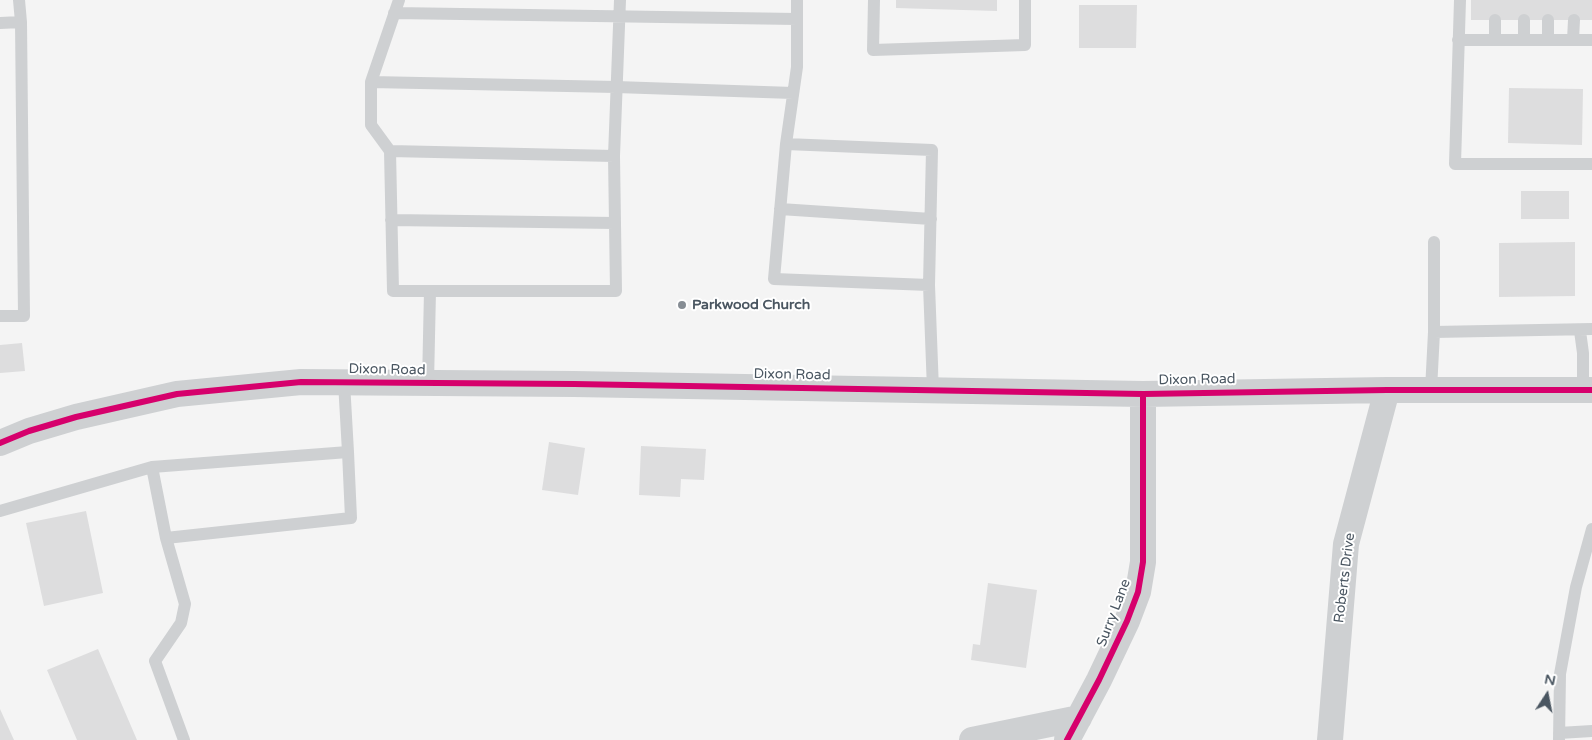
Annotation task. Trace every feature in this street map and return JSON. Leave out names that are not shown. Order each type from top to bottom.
[{"type":"street","name":"Dixon Road","points":[[0,443],[29,431],[76,416],[177,394],[301,382],[1143,394],[1387,390],[1588,390]]},
{"type":"street","name":"Roberts Drive","points":[[1330,740],[1346,544],[1387,390]]},
{"type":"street","name":"Surry Lane","points":[[1067,740],[1100,680],[1138,592],[1143,562],[1143,394]]},
{"type":"street","points":[[972,740],[1079,718]]},
{"type":"lane","points":[[0,316],[24,316],[19,0]]},
{"type":"lane","points":[[399,0],[371,82],[371,125],[390,151],[393,291],[616,291],[614,156],[620,0]]},
{"type":"lane","points":[[797,0],[797,67],[786,144],[774,279],[929,285]]},
{"type":"lane","points":[[874,0],[873,50],[1025,45],[1025,0]]},
{"type":"lane","points":[[1460,0],[1455,164],[1592,164]]},
{"type":"lane","points":[[394,13],[797,19]]},
{"type":"lane","points":[[1495,20],[1495,40]]},
{"type":"lane","points":[[1524,20],[1524,40]]},
{"type":"lane","points":[[1548,20],[1548,40]]},
{"type":"lane","points":[[1573,40],[1574,20]]},
{"type":"lane","points":[[0,23],[20,22]]},
{"type":"lane","points":[[1458,40],[1592,40]]},
{"type":"lane","points":[[371,82],[793,93]]},
{"type":"lane","points":[[786,144],[932,150],[929,285],[933,390]]},
{"type":"lane","points":[[390,151],[614,156]]},
{"type":"lane","points":[[780,209],[930,219]]},
{"type":"lane","points":[[391,220],[615,223]]},
{"type":"lane","points":[[1431,390],[1434,332],[1434,242]]},
{"type":"lane","points":[[428,383],[430,291]]},
{"type":"lane","points":[[1434,332],[1586,330],[1584,353],[1588,390]]},
{"type":"lane","points":[[166,538],[351,518],[344,382]]},
{"type":"lane","points":[[0,511],[152,467],[348,452]]},
{"type":"lane","points":[[152,467],[166,538],[184,604],[181,624],[155,661],[184,740]]},
{"type":"lane","points":[[1592,529],[1576,587],[1560,674],[1559,736],[1592,731]]},
{"type":"building","points":[[896,0],[997,0],[997,11],[896,8]]},
{"type":"building","points":[[1471,0],[1592,0],[1592,20],[1471,20]]},
{"type":"building","points":[[1079,5],[1137,5],[1136,48],[1079,48]]},
{"type":"building","points":[[1509,88],[1583,89],[1582,145],[1508,143]]},
{"type":"building","points":[[1521,191],[1569,191],[1569,219],[1521,219]]},
{"type":"building","points":[[1575,242],[1575,296],[1499,297],[1499,243]]},
{"type":"building","points":[[22,343],[25,371],[0,373],[0,345]]},
{"type":"building","points":[[549,442],[585,448],[578,495],[542,490]]},
{"type":"building","points":[[641,446],[706,449],[704,480],[681,479],[680,497],[639,495]]},
{"type":"building","points":[[86,511],[103,593],[44,606],[26,523]]},
{"type":"building","points":[[988,583],[1037,590],[1026,668],[971,660],[973,644],[980,645]]},
{"type":"building","points":[[98,649],[137,740],[77,740],[47,670]]},
{"type":"building","points":[[0,709],[14,740],[0,740]]},
{"type":"cycle path","points":[[0,443],[29,431],[76,417],[177,394],[301,382],[574,384],[1143,394],[1387,390],[1592,390]]},
{"type":"cycle path","points":[[1067,740],[1099,680],[1127,621],[1138,592],[1143,562],[1143,394]]},
{"type":"place","name":"Parkwood Church","points":[[682,305]]}]
